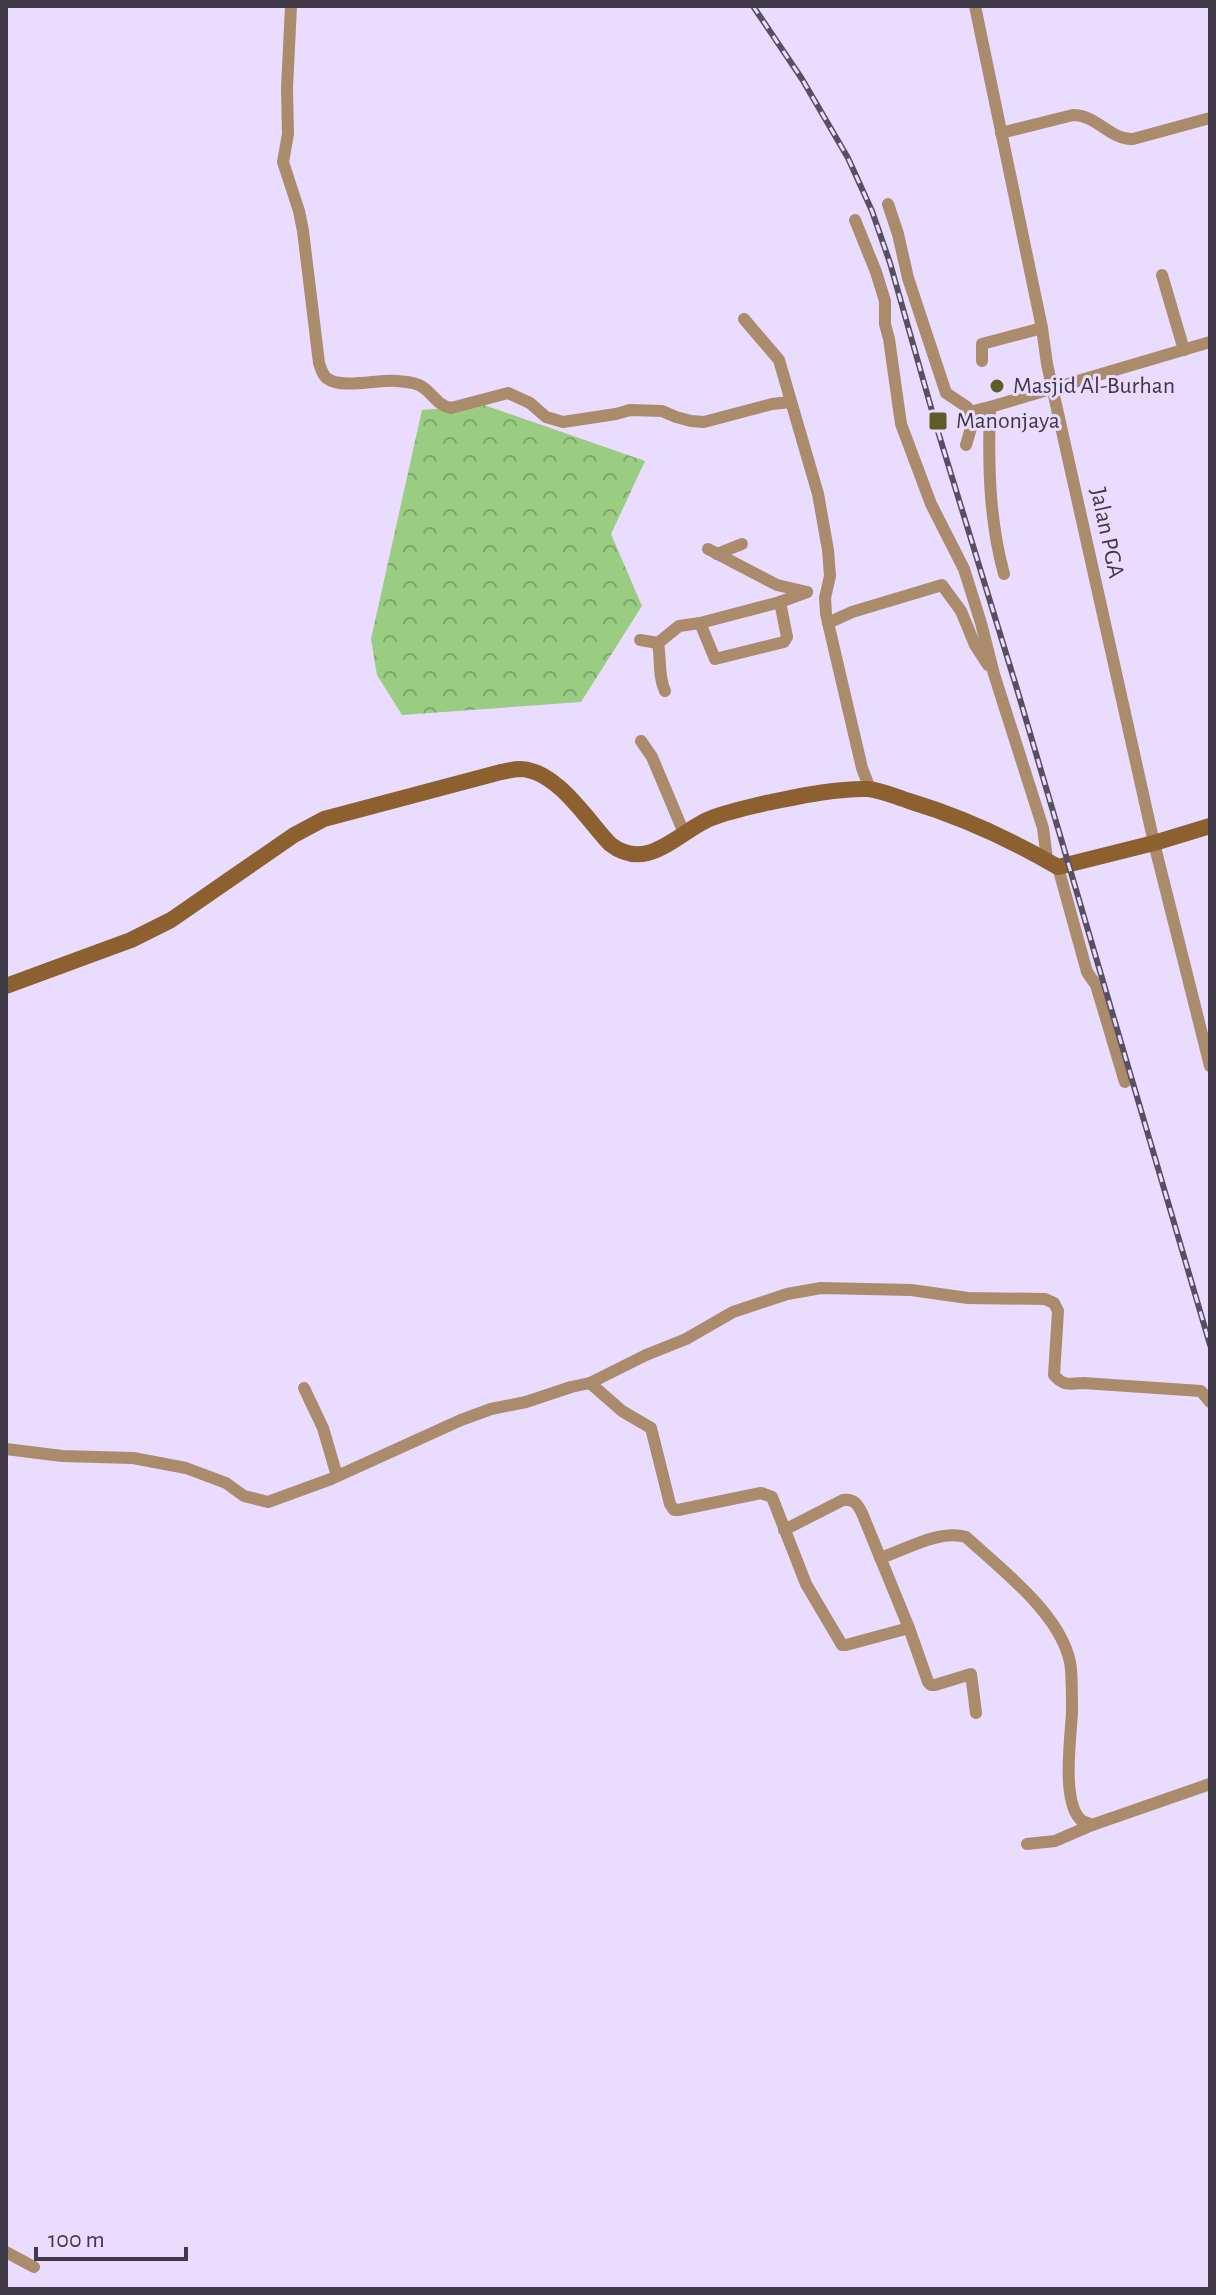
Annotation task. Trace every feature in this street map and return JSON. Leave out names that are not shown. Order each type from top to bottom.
[{"type":"main road","points":[[6,986],[131,940],[171,920],[294,835],[324,819],[521,769],[538,774],[564,792],[610,844],[633,856],[668,844],[726,813],[839,790],[870,789],[925,806],[986,829],[1053,863],[1154,843],[1210,826]]},
{"type":"street","points":[[291,6],[288,134],[283,162],[299,211],[319,363],[328,379],[339,383],[409,382],[424,388],[439,404],[451,408],[508,393],[530,403],[546,417],[563,422],[630,410],[662,411],[704,422],[790,402]]},
{"type":"street","name":"Jalan PGA","points":[[975,6],[1053,388],[1154,843],[1210,1066]]},
{"type":"street","points":[[1001,133],[1082,115],[1123,139],[1133,139],[1210,118]]},
{"type":"street","points":[[888,204],[908,278],[946,393],[967,407],[969,412],[971,428],[966,445]]},
{"type":"street","points":[[855,220],[885,301],[885,324],[901,424],[922,484],[964,569],[1087,972],[1096,985],[1125,1082]]},
{"type":"street","points":[[1162,275],[1184,350]]},
{"type":"street","points":[[744,319],[779,360],[818,494],[830,576],[825,598],[828,623],[862,768],[870,789]]},
{"type":"street","points":[[982,361],[982,344],[1042,328]]},
{"type":"street","points":[[969,412],[1210,342]]},
{"type":"street","points":[[990,407],[992,495],[1004,574]]},
{"type":"street","points":[[742,544],[712,552],[777,585],[825,598]]},
{"type":"street","points":[[828,623],[852,612],[942,585],[961,611],[975,645],[994,674]]},
{"type":"street","points":[[640,640],[658,643],[679,626],[780,602],[807,592]]},
{"type":"street","points":[[700,623],[715,659],[784,642],[787,637],[780,602]]},
{"type":"street","points":[[658,643],[665,691]]},
{"type":"street","points":[[641,741],[652,757],[684,833]]},
{"type":"street","points":[[6,1449],[62,1456],[133,1458],[186,1468],[226,1483],[244,1496],[268,1502],[337,1476],[461,1420],[590,1383],[686,1339],[733,1312],[787,1294],[821,1288],[911,1290],[968,1298],[1045,1299],[1054,1303],[1058,1311],[1054,1375],[1059,1381],[1065,1384],[1201,1391],[1210,1402]]},
{"type":"street","points":[[590,1383],[622,1411],[651,1428],[674,1510],[765,1493],[774,1501],[806,1584],[842,1645],[909,1628]]},
{"type":"street","points":[[304,1388],[323,1428],[337,1476]]},
{"type":"street","points":[[784,1530],[843,1500],[851,1500],[859,1507],[931,1685],[972,1675],[976,1713]]},
{"type":"street","points":[[880,1558],[946,1534],[958,1534],[966,1537],[1037,1603],[1058,1632],[1071,1665],[1072,1711],[1068,1763],[1071,1798],[1081,1819],[1092,1825]]},
{"type":"street","points":[[1027,1844],[1055,1841],[1210,1784]]},
{"type":"street","points":[[6,2252],[34,2267]]},
{"type":"green space","points":[[484,405],[645,461],[611,534],[642,606],[581,702],[402,715],[377,675],[371,639],[422,410]]},
{"type":"railway","points":[[753,6],[802,79],[848,158],[872,211],[890,263],[1210,1345]]},
{"type":"place","name":"Masjid Al-Burhan","points":[[997,386]]},
{"type":"place","name":"Manonjaya","points":[[938,421]]}]
